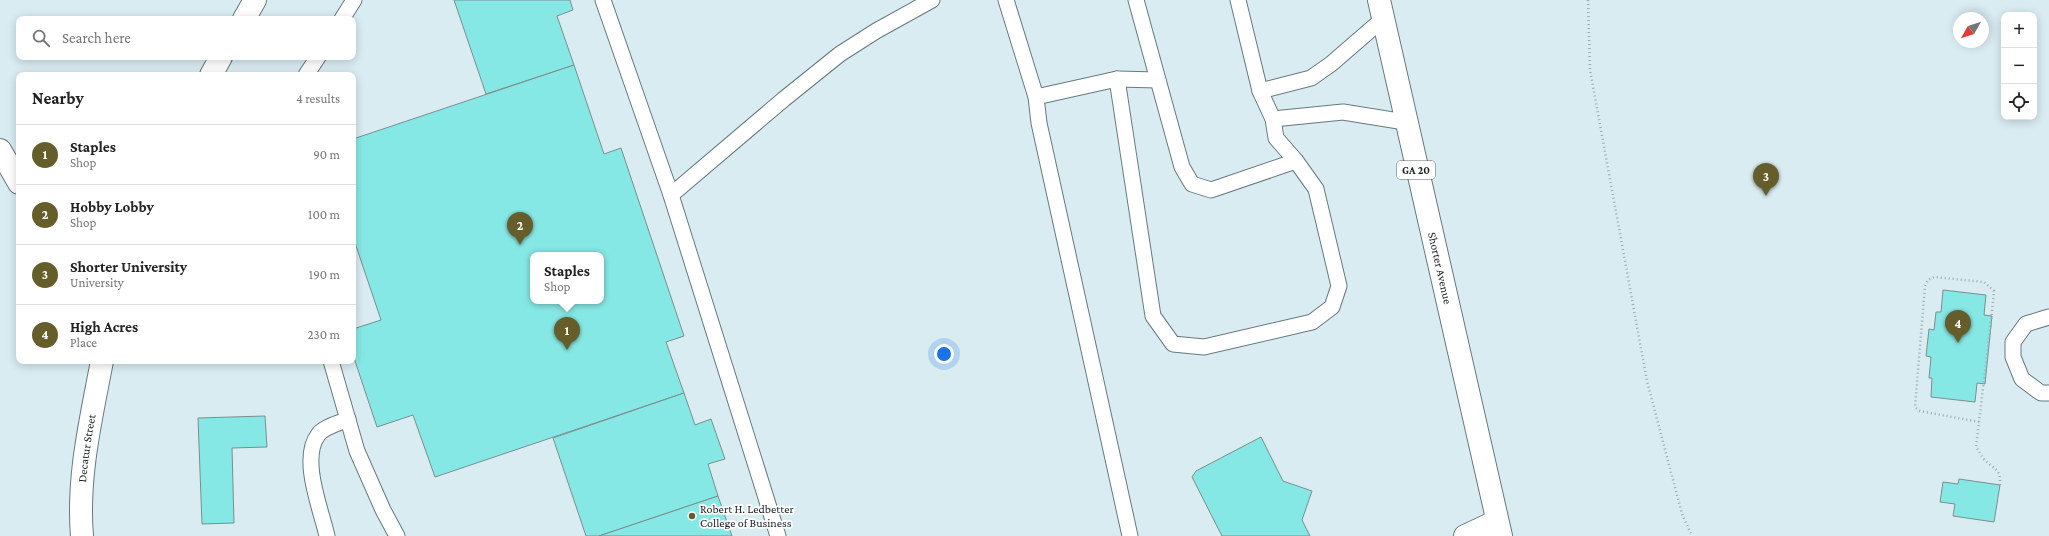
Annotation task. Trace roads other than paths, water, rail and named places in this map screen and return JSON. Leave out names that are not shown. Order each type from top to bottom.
[{"type":"main road","points":[[246,16],[256,0]]},
{"type":"main road","name":"Shorter Avenue","points":[[1381,9],[1405,122],[1499,528]]},
{"type":"main road","points":[[213,72],[219,60]]},
{"type":"main road","points":[[0,150],[16,177]]},
{"type":"main road","name":"Decatur Street","points":[[82,536],[80,518],[84,455],[101,364]]},
{"type":"main road","points":[[1465,536],[1499,528]]},
{"type":"lane","points":[[344,16],[354,0]]},
{"type":"lane","points":[[603,0],[671,195],[778,536]]},
{"type":"lane","points":[[671,195],[766,114],[840,54],[876,31],[932,0]]},
{"type":"lane","points":[[1006,0],[1036,97],[1040,123],[1130,536]]},
{"type":"lane","points":[[1136,0],[1182,166],[1192,184],[1212,190],[1296,161]]},
{"type":"lane","points":[[1117,79],[1153,316],[1173,344],[1204,347],[1312,322],[1332,307],[1339,286],[1316,189],[1296,161],[1276,138],[1273,119],[1260,91],[1238,0]]},
{"type":"lane","points":[[1260,91],[1311,78],[1331,64],[1381,9]]},
{"type":"lane","points":[[308,72],[316,60]]},
{"type":"lane","points":[[1036,97],[1117,79],[1158,80]]},
{"type":"lane","points":[[1273,119],[1343,112],[1405,122]]},
{"type":"lane","points":[[2049,317],[2026,324],[2013,342],[2013,357],[2022,379],[2041,393],[2049,393]]},
{"type":"lane","points":[[332,364],[357,451],[383,510],[397,536]]},
{"type":"lane","points":[[327,536],[310,463],[312,447],[319,433],[348,419]]},
{"type":"place","name":"Shorter University","points":[[1766,196]]},
{"type":"place","name":"Hobby Lobby","points":[[520,245]]},
{"type":"place","name":"High Acres","points":[[1958,343]]},
{"type":"place","name":"Staples","points":[[567,350]]},
{"type":"place","name":"Robert H. Ledbetter College of Business","points":[[692,516]]}]
